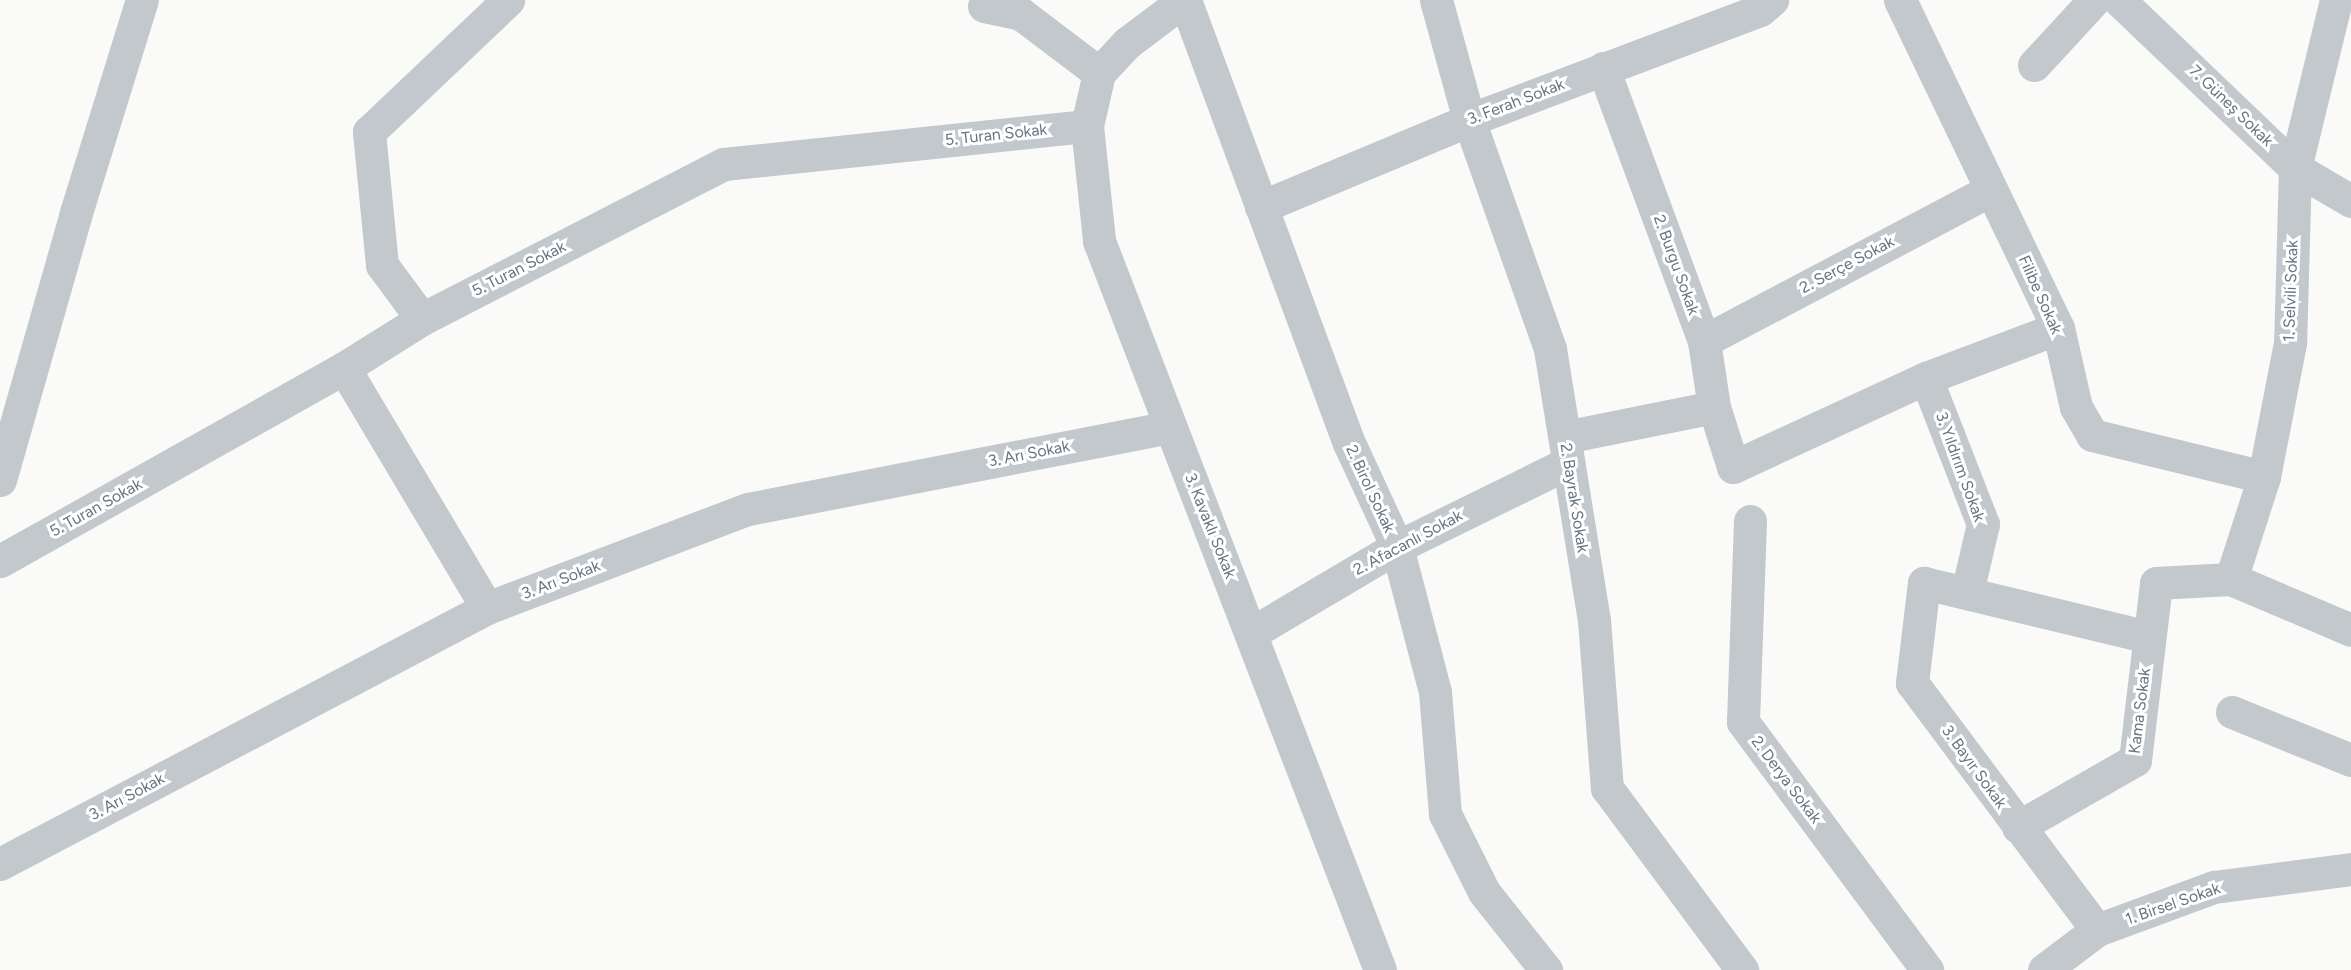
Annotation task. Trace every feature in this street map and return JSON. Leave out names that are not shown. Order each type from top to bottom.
[{"type":"street","points":[[0,480],[75,216],[142,0]]},
{"type":"street","points":[[422,319],[382,265],[369,132],[508,0]]},
{"type":"street","points":[[984,6],[1024,7],[1099,73],[1127,43],[1184,0]]},
{"type":"street","name":"2. Birol Sokak","points":[[1184,0],[1349,443],[1397,547],[1435,692],[1444,814],[1484,892],[1546,970]]},
{"type":"street","name":"2. Bayrak Sokak","points":[[1436,0],[1469,120],[1550,350],[1594,620],[1607,788],[1742,970]]},
{"type":"street","name":"3. Ferah Sokak","points":[[1261,207],[1469,120],[1760,10],[1772,0]]},
{"type":"street","name":"Filibe Sokak","points":[[1900,0],[2058,328],[2076,407],[2092,435],[2264,477]]},
{"type":"street","name":"1. Selvili Sokak","points":[[2231,579],[2264,477],[2290,343],[2295,168],[2337,0]]},
{"type":"street","points":[[2034,65],[2116,1]]},
{"type":"street","name":"7. Güneş Sokak","points":[[2116,1],[2295,168],[2351,201]]},
{"type":"street","name":"2. Burgu Sokak","points":[[1603,68],[1704,341],[1714,407],[1733,467],[1926,378]]},
{"type":"street","name":"3. Kavaklı Sokak","points":[[1099,73],[1087,126],[1099,241],[1170,427],[1253,632],[1380,970]]},
{"type":"street","name":"5. Turan Sokak","points":[[0,561],[344,368],[422,319],[724,164],[1087,126]]},
{"type":"street","name":"2. Serçe Sokak","points":[[1704,341],[1990,190]]},
{"type":"street","points":[[1926,378],[2058,328]]},
{"type":"street","points":[[344,368],[487,608]]},
{"type":"street","name":"3. Yıldırım Sokak","points":[[1926,378],[1983,524],[1967,592]]},
{"type":"street","name":"2. Afacanlı Sokak","points":[[1253,632],[1566,450],[1714,407]]},
{"type":"street","name":"3. Arı Sokak","points":[[0,864],[487,608],[748,509],[1170,427]]},
{"type":"street","name":"2. Derya Sokak","points":[[1750,521],[1743,722],[1927,970]]},
{"type":"street","points":[[2231,579],[2351,630]]},
{"type":"street","name":"Kama Sokak","points":[[2018,827],[2135,760],[2156,583],[2231,579]]},
{"type":"street","name":"3. Bayır Sokak","points":[[1967,592],[1924,583],[1912,683],[2097,930]]},
{"type":"street","points":[[1967,592],[2149,637]]},
{"type":"street","points":[[2232,712],[2351,760]]},
{"type":"street","name":"1. Birsel Sokak","points":[[2044,970],[2097,930],[2214,887],[2351,869]]}]
